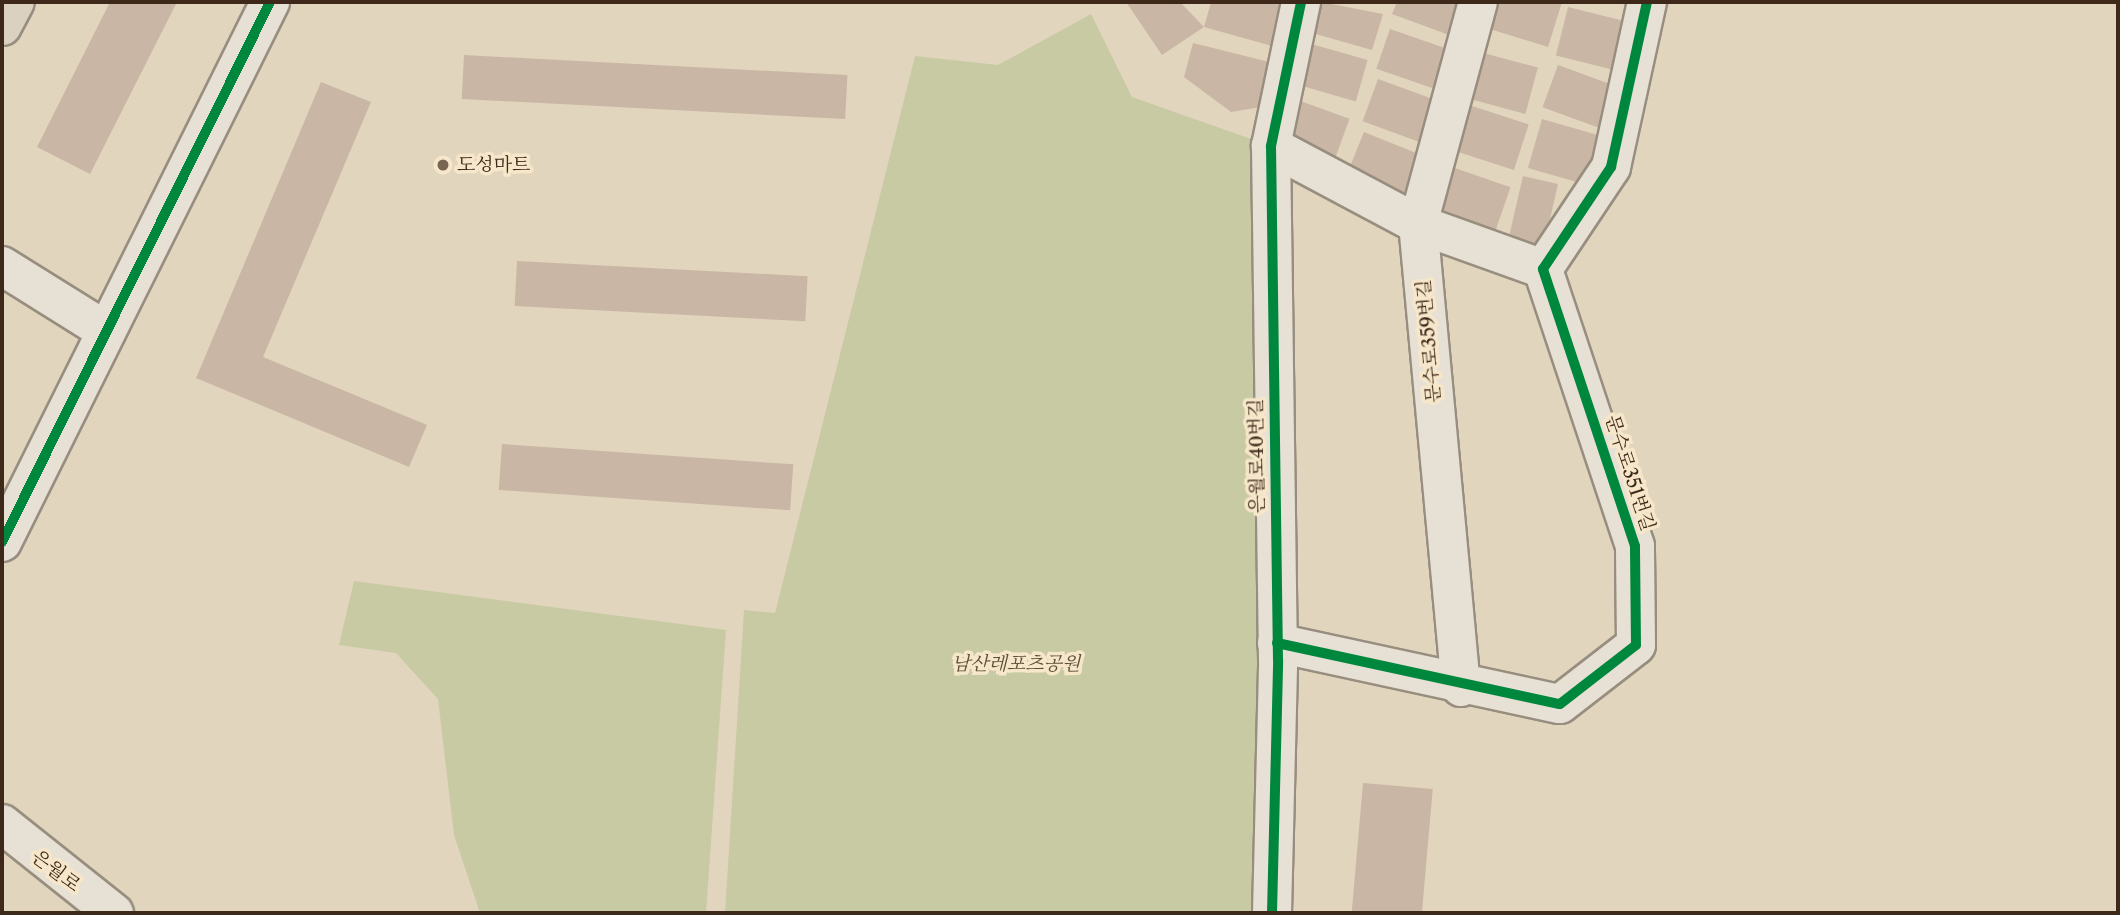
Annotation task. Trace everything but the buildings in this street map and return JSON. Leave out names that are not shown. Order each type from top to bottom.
[{"type":"main road","points":[[2,26],[15,2]]},
{"type":"street","points":[[2,542],[270,2]]},
{"type":"street","name":"은월로40번길","points":[[1272,913],[1277,643],[1271,146],[1301,2]]},
{"type":"street","name":"문수로359번길","points":[[1461,687],[1418,224],[1478,2]]},
{"type":"street","points":[[1271,146],[1418,224],[1543,269],[1611,167],[1647,2]]},
{"type":"street","points":[[2,266],[106,331]]},
{"type":"street","name":"문수로351번길","points":[[1277,643],[1461,687],[1560,704],[1636,645],[1635,546],[1543,269]]},
{"type":"street","name":"은월로","points":[[2,824],[114,913]]},
{"type":"green space","name":"남산레포츠공원","points":[[1091,14],[1132,97],[1271,146],[1258,913],[725,913],[744,610],[775,613],[915,56],[998,65]]},
{"type":"green space","points":[[354,581],[726,630],[706,913],[480,913],[454,835],[438,699],[396,653],[339,645]]},
{"type":"cycle path","points":[[2,542],[270,2]]},
{"type":"cycle path","points":[[1272,913],[1278,660],[1271,146],[1301,2]]},
{"type":"cycle path","points":[[1277,643],[1560,704],[1636,645],[1635,546],[1543,269],[1611,167],[1647,2]]},
{"type":"place","name":"도성마트","points":[[443,165]]}]
